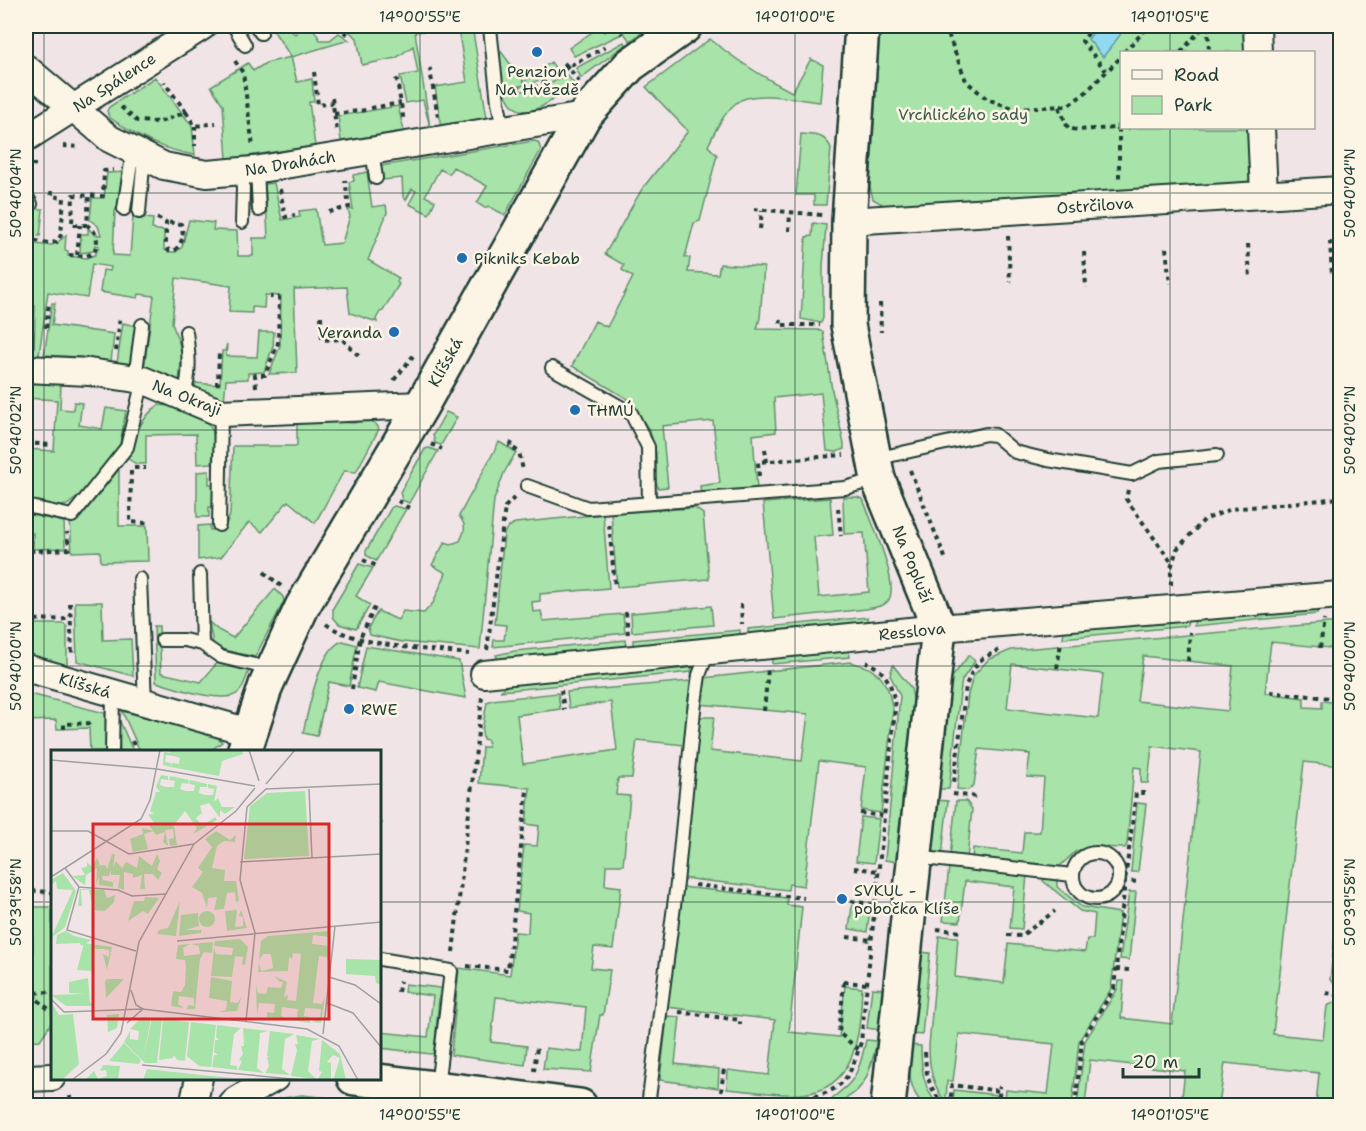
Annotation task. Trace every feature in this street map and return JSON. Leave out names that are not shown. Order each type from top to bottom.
[{"type":"street","name":"Na Spálence","points":[[26,138],[203,26]]},
{"type":"street","name":"Klíšská","points":[[26,668],[145,703],[247,742],[273,670],[292,597],[422,405],[583,100],[685,26]]},
{"type":"street","name":"Na Popluží","points":[[862,26],[841,218],[848,325],[869,464],[939,628],[888,1106]]},
{"type":"street","points":[[1257,26],[1258,51]]},
{"type":"street","name":"Na Drahách","points":[[26,68],[110,139],[165,166],[207,174],[331,148],[372,150],[503,129],[583,100]]},
{"type":"street","points":[[1261,129],[1264,194]]},
{"type":"street","name":"Ostrčilova","points":[[841,218],[1341,190]]},
{"type":"street","name":"Na Okraji","points":[[26,369],[89,372],[185,389],[221,413],[422,405]]},
{"type":"street","name":"Resslova","points":[[484,674],[939,628],[1341,595]]},
{"type":"street","points":[[26,1078],[51,1077]]},
{"type":"street","points":[[193,1106],[199,1080]]},
{"type":"street","points":[[231,1106],[236,1100],[271,1080]]},
{"type":"street","points":[[369,1080],[580,1106]]},
{"type":"lane","points":[[234,26],[245,45]]},
{"type":"lane","points":[[492,26],[490,27],[503,129]]},
{"type":"lane","points":[[372,150],[376,178]]},
{"type":"lane","points":[[124,209],[132,169],[139,153]]},
{"type":"lane","points":[[139,153],[139,212]]},
{"type":"lane","points":[[251,165],[259,210]]},
{"type":"lane","points":[[242,222],[243,188],[251,165]]},
{"type":"lane","points":[[26,506],[72,516],[127,447],[130,378],[142,325]]},
{"type":"lane","points":[[26,332],[26,369]]},
{"type":"lane","points":[[185,389],[189,354],[186,332]]},
{"type":"lane","points":[[552,368],[631,413],[648,447],[649,503]]},
{"type":"lane","points":[[219,525],[221,413]]},
{"type":"lane","points":[[527,486],[588,508],[845,489],[869,464],[986,434],[995,435],[1015,452],[1131,474],[1159,461],[1217,455]]},
{"type":"lane","points":[[200,574],[202,644]]},
{"type":"lane","points":[[140,579],[145,703]]},
{"type":"lane","points":[[162,640],[184,640],[202,644],[221,657],[273,670]]},
{"type":"lane","points":[[648,1106],[677,883],[694,710],[699,675],[708,652]]},
{"type":"lane","points":[[112,750],[113,694]]},
{"type":"lane","points":[[1098,852],[1112,859],[1122,880],[1112,893],[1097,900],[1082,896],[1077,890],[1072,875],[1074,867],[1084,856],[1098,852]]},
{"type":"lane","points":[[914,857],[1072,875]]},
{"type":"lane","points":[[381,959],[452,967],[437,1089]]},
{"type":"path","points":[[291,26],[296,29],[299,26]]},
{"type":"path","points":[[337,26],[349,36]]},
{"type":"path","points":[[597,26],[602,32],[610,26]]},
{"type":"path","points":[[945,26],[966,81],[987,99],[1013,108],[1067,106],[1084,94],[1120,57]]},
{"type":"path","points":[[1094,26],[1082,41],[1106,72]]},
{"type":"path","points":[[1126,51],[1148,26]]},
{"type":"path","points":[[1182,51],[1206,26]]},
{"type":"path","points":[[1206,26],[1209,51]]},
{"type":"path","points":[[497,89],[525,90],[537,87],[566,65],[615,42]]},
{"type":"path","points":[[231,54],[243,74],[251,165]]},
{"type":"path","points":[[566,65],[583,100]]},
{"type":"path","points":[[432,69],[430,70],[439,125]]},
{"type":"path","points":[[314,72],[318,105],[332,101],[334,114],[331,148]]},
{"type":"path","points":[[395,81],[398,80],[406,131]]},
{"type":"path","points":[[164,82],[195,126],[216,123]]},
{"type":"path","points":[[115,103],[137,121],[160,122],[186,112]]},
{"type":"path","points":[[334,114],[401,103]]},
{"type":"path","points":[[1059,107],[1068,128],[1077,130],[1117,128]]},
{"type":"path","points":[[1119,174],[1117,128],[1120,124]]},
{"type":"path","points":[[58,145],[90,148]]},
{"type":"path","points":[[26,169],[34,166],[34,163]]},
{"type":"path","points":[[69,255],[86,256],[94,253],[98,236],[87,225],[72,225],[73,195],[103,196],[104,171],[113,170],[114,166]]},
{"type":"path","points":[[329,212],[349,207],[345,177]]},
{"type":"path","points":[[279,186],[285,217],[295,215]]},
{"type":"path","points":[[26,239],[48,243],[57,242],[61,235],[64,198],[43,192]]},
{"type":"path","points":[[87,225],[89,195]]},
{"type":"path","points":[[754,209],[841,218]]},
{"type":"path","points":[[760,229],[762,210]]},
{"type":"path","points":[[789,231],[790,213]]},
{"type":"path","points":[[155,218],[181,224],[183,234],[180,245],[175,250],[168,250],[166,245],[166,222]]},
{"type":"path","points":[[77,255],[80,225]]},
{"type":"path","points":[[1007,226],[1010,282]]},
{"type":"path","points":[[1330,241],[1332,275]]},
{"type":"path","points":[[1248,244],[1250,279]]},
{"type":"path","points":[[1166,248],[1170,284]]},
{"type":"path","points":[[1084,252],[1086,288]]},
{"type":"path","points":[[257,412],[255,375],[265,375],[278,343],[279,298],[270,297]]},
{"type":"path","points":[[880,302],[882,334]]},
{"type":"path","points":[[321,316],[322,340],[342,339],[361,358]]},
{"type":"path","points":[[120,317],[130,378]]},
{"type":"path","points":[[781,319],[780,325],[829,326]]},
{"type":"path","points":[[185,389],[218,383],[219,351]]},
{"type":"path","points":[[389,381],[397,380],[416,352]]},
{"type":"path","points":[[428,442],[442,449]]},
{"type":"path","points":[[487,638],[505,507],[527,486],[519,452],[510,446],[512,442]]},
{"type":"path","points":[[26,443],[51,445]]},
{"type":"path","points":[[765,449],[767,462]]},
{"type":"path","points":[[761,495],[758,462],[802,456],[869,464]]},
{"type":"path","points":[[132,468],[130,522],[147,523]]},
{"type":"path","points":[[910,469],[946,560]]},
{"type":"path","points":[[1131,474],[1126,499],[1172,564]]},
{"type":"path","points":[[836,489],[841,536]]},
{"type":"path","points":[[1172,591],[1172,564],[1177,549],[1204,520],[1231,509],[1265,508],[1341,498]]},
{"type":"path","points":[[394,500],[409,508]]},
{"type":"path","points":[[607,506],[615,587]]},
{"type":"path","points":[[26,535],[30,535],[32,551],[69,551],[66,515]]},
{"type":"path","points":[[360,558],[377,566]]},
{"type":"path","points":[[264,572],[339,633],[385,643],[487,656],[452,967],[508,970],[527,790]]},
{"type":"path","points":[[70,603],[72,666]]},
{"type":"path","points":[[741,604],[743,626]]},
{"type":"path","points":[[352,689],[360,638],[376,605]]},
{"type":"path","points":[[626,612],[628,638]]},
{"type":"path","points":[[26,620],[71,620]]},
{"type":"path","points":[[1320,648],[1324,620]]},
{"type":"path","points":[[1188,661],[1190,631]]},
{"type":"path","points":[[1057,668],[1061,642]]},
{"type":"path","points":[[805,1098],[821,1096],[837,1088],[852,1070],[861,1042],[895,710],[894,695],[887,677],[876,666],[861,660]]},
{"type":"path","points":[[765,711],[768,668]]},
{"type":"path","points":[[561,690],[564,711]]},
{"type":"path","points":[[1270,692],[1341,699]]},
{"type":"path","points":[[64,729],[64,724],[114,722]]},
{"type":"path","points":[[1075,1106],[1082,1041],[1114,989],[1122,880],[1136,793],[1149,793]]},
{"type":"path","points":[[953,794],[977,797]]},
{"type":"path","points":[[860,813],[885,816]]},
{"type":"path","points":[[468,821],[474,823]]},
{"type":"path","points":[[855,868],[879,871]]},
{"type":"path","points":[[1122,880],[1139,882]]},
{"type":"path","points":[[677,883],[804,898]]},
{"type":"path","points":[[32,891],[51,891]]},
{"type":"path","points":[[851,901],[875,905]]},
{"type":"path","points":[[458,908],[465,909]]},
{"type":"path","points":[[1007,935],[1021,936],[1055,911]]},
{"type":"path","points":[[937,930],[962,932]]},
{"type":"path","points":[[847,937],[872,940]]},
{"type":"path","points":[[1116,969],[1129,970]]},
{"type":"path","points":[[859,1050],[839,1033],[843,982],[867,984]]},
{"type":"path","points":[[26,992],[28,991],[51,1011]]},
{"type":"path","points":[[26,992],[51,992]]},
{"type":"path","points":[[1326,993],[1341,995]]},
{"type":"path","points":[[660,1010],[740,1020],[740,1024]]},
{"type":"path","points":[[534,1071],[537,1047]]},
{"type":"path","points":[[721,1092],[724,1068]]},
{"type":"path","points":[[950,1106],[951,1085],[1000,1089],[998,1106]]},
{"type":"path","points":[[70,1096],[71,1106]]},
{"type":"green space","points":[[285,26],[295,34],[304,26],[312,26],[320,40],[330,40],[339,33],[349,40],[291,57],[273,30]]},
{"type":"green space","points":[[342,26],[472,26],[487,118],[441,125],[435,87],[467,82],[458,28],[415,32],[430,127],[423,100],[406,103],[400,76],[418,73],[413,46],[396,58],[362,65],[357,38]]},
{"type":"green space","points":[[601,26],[651,26],[630,41],[624,33],[574,56],[569,48]]},
{"type":"green space","name":"Vrchlického sady","points":[[880,26],[1247,26],[1248,51],[1120,51],[1120,129],[1251,129],[1253,167],[1249,184],[887,207],[873,199],[870,187]]},
{"type":"green space","points":[[710,39],[750,68],[792,92],[811,59],[823,65],[820,102],[776,96],[753,97],[736,103],[723,117],[708,146],[717,155],[700,221],[694,223],[685,257],[690,258],[688,272],[718,274],[720,264],[764,267],[757,329],[823,332],[844,449],[837,452],[827,451],[821,393],[774,398],[776,432],[753,435],[757,490],[701,495],[700,486],[720,483],[713,421],[662,426],[668,487],[658,488],[656,454],[650,431],[628,399],[572,366],[595,321],[607,327],[633,277],[622,270],[624,265],[605,254],[642,189],[688,131],[646,87]]},
{"type":"green space","points":[[624,42],[626,44],[581,78],[576,68]]},
{"type":"green space","points":[[499,49],[524,82],[551,62],[556,69],[531,84],[503,86]]},
{"type":"green space","points":[[291,57],[297,82],[312,79],[314,102],[309,102],[315,146],[227,159],[223,105],[211,86],[248,63],[253,71],[266,63]]},
{"type":"green space","points":[[567,75],[574,84],[537,109],[519,110],[511,104],[505,92],[537,90]]},
{"type":"green space","points":[[155,77],[192,126],[195,155],[172,150],[150,141],[109,117],[107,111],[109,107]]},
{"type":"green space","points":[[398,106],[404,131],[341,141],[338,116]]},
{"type":"green space","points":[[801,134],[823,138],[831,148],[826,205],[814,205],[814,195],[796,195]]},
{"type":"green space","points":[[538,142],[541,150],[505,215],[477,203],[487,186],[453,167],[449,174],[440,169],[425,196],[435,201],[429,214],[409,204],[416,191],[412,189],[406,200],[403,197],[402,178],[382,180],[380,166]]},
{"type":"green space","points":[[126,172],[123,195],[115,211],[113,255],[130,256],[133,216],[153,219],[152,229],[164,231],[164,249],[168,252],[176,252],[182,247],[189,220],[214,223],[213,230],[237,231],[238,256],[253,256],[253,238],[268,238],[265,184],[274,183],[282,220],[300,217],[299,211],[316,209],[322,245],[342,243],[350,216],[348,210],[353,209],[349,182],[354,181],[353,175],[367,172],[372,207],[386,205],[387,213],[368,260],[399,278],[397,282],[399,284],[383,311],[380,312],[376,319],[377,322],[350,313],[347,287],[294,289],[297,373],[269,374],[280,346],[281,296],[265,295],[264,308],[252,307],[252,313],[229,312],[231,286],[176,278],[172,323],[182,352],[179,382],[144,368],[154,296],[139,294],[138,298],[100,292],[103,270],[110,271],[111,267],[92,264],[87,298],[48,292],[39,355],[34,355],[35,305],[26,304],[26,242],[52,245],[66,235],[65,250],[68,251],[68,256],[86,258],[95,255],[99,246],[95,245],[93,251],[80,253],[81,234],[88,234],[88,228],[95,235],[101,235],[98,226],[90,220],[92,198],[104,198],[107,173]]},
{"type":"green space","points":[[26,202],[30,209],[43,209],[40,236],[26,235]]},
{"type":"green space","points":[[813,223],[826,225],[821,323],[801,319],[806,237],[812,236]]},
{"type":"green space","points":[[52,303],[55,303],[52,325],[114,334],[111,362],[44,355]]},
{"type":"green space","points":[[123,323],[136,326],[130,365],[117,363]]},
{"type":"green space","points":[[259,332],[274,332],[273,346],[264,372],[248,373],[248,379],[226,380],[224,402],[195,389],[195,383],[220,385],[222,351],[225,351],[227,344],[226,356],[257,357]]},
{"type":"green space","points":[[26,381],[61,382],[60,409],[73,410],[74,402],[82,403],[79,425],[102,429],[106,408],[126,411],[119,449],[79,496],[67,505],[53,507],[26,501],[26,449],[54,451],[57,400],[26,398]]},
{"type":"green space","points":[[159,405],[190,413],[210,427],[214,440],[212,463],[197,464],[196,434],[146,435],[146,464],[136,464],[127,458],[135,436],[147,415]]},
{"type":"green space","points":[[446,412],[457,417],[441,445],[435,443],[433,435]]},
{"type":"green space","points":[[364,420],[373,422],[379,429],[356,472],[344,471],[315,523],[288,501],[262,532],[249,522],[221,557],[198,560],[198,526],[210,525],[210,530],[224,529],[230,515],[233,446],[297,446],[297,424],[323,421],[354,423]]},
{"type":"green space","points":[[499,442],[516,452],[504,473],[494,500],[480,649],[402,642],[370,635],[368,628],[378,611],[398,620],[403,611],[424,613],[433,603],[446,573],[432,565],[445,542],[451,544],[460,541],[464,528],[459,516]]},
{"type":"green space","points":[[425,449],[438,451],[409,503],[402,500],[400,492]]},
{"type":"green space","points":[[119,469],[119,526],[147,526],[148,561],[101,562],[100,551],[72,552],[70,521],[80,518]]},
{"type":"green space","points":[[209,471],[209,484],[214,484],[214,507],[209,507],[209,517],[197,517],[197,472]]},
{"type":"green space","points":[[843,497],[863,499],[888,567],[891,593],[888,601],[872,608],[774,619],[763,503],[830,498],[833,535],[814,537],[819,597],[869,592],[864,533],[844,534]]},
{"type":"green space","points":[[394,506],[406,509],[376,561],[366,555],[366,551]]},
{"type":"green space","points":[[695,508],[703,514],[709,579],[617,587],[611,513]]},
{"type":"green space","points":[[26,514],[64,522],[65,548],[33,549],[33,533],[26,533]]},
{"type":"green space","points":[[603,514],[609,588],[540,594],[540,601],[532,602],[533,612],[541,611],[543,621],[623,614],[625,633],[493,647],[494,640],[504,640],[506,625],[495,624],[504,534],[507,528],[515,523]]},
{"type":"green space","points":[[359,564],[373,568],[356,596],[370,605],[356,629],[339,624],[333,617],[333,608]]},
{"type":"green space","points":[[275,589],[284,601],[255,657],[220,649],[213,644],[209,622],[233,638]]},
{"type":"green space","points":[[75,602],[102,602],[103,640],[131,639],[133,676],[77,661]]},
{"type":"green space","points":[[711,606],[713,625],[632,632],[631,613]]},
{"type":"green space","points":[[1317,607],[1317,614],[1194,626],[1195,618]]},
{"type":"green space","points":[[868,617],[869,628],[749,639],[748,629]]},
{"type":"green space","points":[[1188,619],[1187,626],[1063,638],[1064,630]]},
{"type":"green space","points":[[1340,622],[1340,649],[1271,642],[1265,693],[1304,698],[1304,707],[1322,708],[1322,701],[1340,703],[1340,766],[1304,762],[1273,1034],[1323,1039],[1327,1006],[1340,1000],[1340,1029],[1333,1105],[1316,1105],[1319,1073],[1225,1063],[1219,1105],[1181,1105],[1185,1071],[1090,1060],[1085,1105],[1077,1105],[1085,1041],[1117,990],[1119,981],[1124,981],[1121,1018],[1172,1024],[1201,752],[1152,746],[1148,783],[1141,783],[1141,768],[1134,767],[1125,848],[1092,847],[1076,851],[1059,867],[972,859],[973,848],[1022,853],[1024,832],[1040,832],[1044,778],[1027,777],[1030,754],[979,749],[974,785],[968,790],[957,789],[968,695],[973,676],[988,660],[1011,650]],"holes":[[[1143,656],[1233,666],[1228,711],[1137,701]],[[1012,664],[1103,674],[1098,718],[1007,708]]]},
{"type":"green space","points":[[26,624],[64,624],[67,627],[67,668],[26,656]]},
{"type":"green space","points":[[154,626],[159,626],[161,673],[201,682],[217,663],[249,671],[241,690],[232,696],[212,696],[156,682]]},
{"type":"green space","points":[[740,630],[740,640],[633,649],[633,640]]},
{"type":"green space","points":[[625,640],[626,650],[499,662],[496,655],[515,651]]},
{"type":"green space","points":[[343,641],[357,645],[349,686],[329,682],[317,736],[303,733],[316,681],[322,667],[335,646]]},
{"type":"green space","points":[[366,646],[459,661],[466,698],[379,682],[376,692],[357,688]]},
{"type":"green space","points":[[849,651],[850,657],[772,664],[772,658]]},
{"type":"green space","points":[[969,655],[975,661],[962,680],[949,789],[936,789],[948,692],[952,677]]},
{"type":"green space","points":[[851,662],[869,668],[880,676],[888,689],[893,710],[881,813],[861,810],[866,767],[819,761],[804,886],[789,884],[788,890],[681,878],[698,717],[714,717],[710,751],[802,761],[808,714],[699,704],[703,678]]},
{"type":"green space","points":[[693,663],[691,672],[500,691],[515,681]]},
{"type":"green space","points":[[893,665],[911,688],[914,704],[898,862],[885,860],[900,696],[890,675]]},
{"type":"green space","points":[[690,681],[684,745],[637,740],[632,778],[618,778],[616,795],[630,796],[623,865],[606,865],[605,885],[621,887],[613,949],[594,947],[591,968],[610,970],[591,1072],[543,1069],[546,1048],[582,1052],[586,1007],[496,997],[491,1042],[527,1046],[525,1065],[451,1055],[459,968],[510,975],[515,932],[528,933],[529,913],[517,911],[524,845],[537,846],[539,826],[526,824],[530,788],[479,783],[482,747],[488,747],[488,740],[483,739],[482,731],[487,702],[558,693],[560,709],[517,715],[523,764],[617,750],[611,702],[569,708],[567,692]]},
{"type":"green space","points":[[26,693],[105,713],[107,750],[90,750],[89,728],[57,729],[56,720],[26,721]]},
{"type":"green space","points":[[122,711],[216,736],[222,742],[211,750],[140,750]]},
{"type":"green space","points":[[118,717],[133,750],[120,750]]},
{"type":"green space","points":[[934,800],[948,801],[942,855],[936,854],[929,847]]},
{"type":"green space","points":[[956,801],[966,801],[972,809],[967,859],[950,857]]},
{"type":"green space","points":[[1137,803],[1146,804],[1138,872],[1131,872]]},
{"type":"green space","points":[[861,817],[879,819],[874,863],[856,861]]},
{"type":"green space","points":[[949,867],[1027,875],[1022,929],[1010,928],[1014,887],[965,881],[960,922],[943,921]]},
{"type":"green space","points":[[1044,878],[1057,880],[1057,887],[1082,907],[1120,913],[1111,989],[1079,1041],[1072,1105],[1004,1105],[1006,1090],[1048,1094],[1054,1044],[959,1034],[953,1081],[947,1081],[946,1103],[934,1082],[929,1054],[939,936],[958,937],[955,977],[1004,983],[1008,944],[1085,952],[1087,939],[1093,939],[1095,914],[1080,911],[1043,881]]},
{"type":"green space","points":[[681,887],[787,898],[787,905],[802,907],[789,1032],[839,1037],[845,986],[862,988],[857,1038],[849,1062],[838,1078],[824,1088],[808,1093],[789,1094],[727,1089],[728,1070],[769,1075],[775,1020],[667,1007]]},
{"type":"green space","points":[[1129,892],[1136,892],[1129,960],[1120,959]]},
{"type":"green space","points":[[852,906],[870,908],[867,932],[849,929]]},
{"type":"green space","points":[[32,907],[51,907],[51,1024],[40,1040],[26,1041],[26,990],[34,989]]},
{"type":"green space","points":[[1340,915],[1340,988],[1330,980],[1337,916]]},
{"type":"green space","points":[[919,952],[930,953],[922,1035],[910,1034]]},
{"type":"green space","points":[[405,984],[440,988],[434,1052],[431,1054],[381,1048],[381,1032],[428,1037],[433,996],[404,992]]},
{"type":"green space","points":[[872,988],[885,989],[880,1030],[867,1028]]},
{"type":"green space","points":[[667,1016],[680,1017],[675,1064],[719,1069],[718,1088],[660,1080]]},
{"type":"green space","points":[[866,1040],[877,1041],[864,1082],[850,1096],[829,1104],[855,1076]]},
{"type":"green space","points":[[910,1045],[921,1046],[924,1077],[929,1092],[938,1105],[924,1105],[914,1092],[910,1077]]},
{"type":"green space","points":[[954,1090],[997,1095],[996,1105],[953,1105]]},
{"type":"green space","points":[[302,1095],[330,1098],[324,1105],[260,1105],[278,1099]]},
{"type":"green space","points":[[149,1101],[157,1105],[80,1105],[80,1104]]},
{"type":"water","points":[[1099,26],[1127,26],[1103,57],[1088,39]]},
{"type":"place","name":"Penzion Na Hvězdě","points":[[537,52]]},
{"type":"place","name":"Pikniks Kebab","points":[[462,258]]},
{"type":"place","name":"Veranda","points":[[394,332]]},
{"type":"place","name":"THMÚ","points":[[575,410]]},
{"type":"place","name":"RWE","points":[[349,709]]},
{"type":"place","name":"SVKUL - pobočka Klíše","points":[[842,899]]}]
